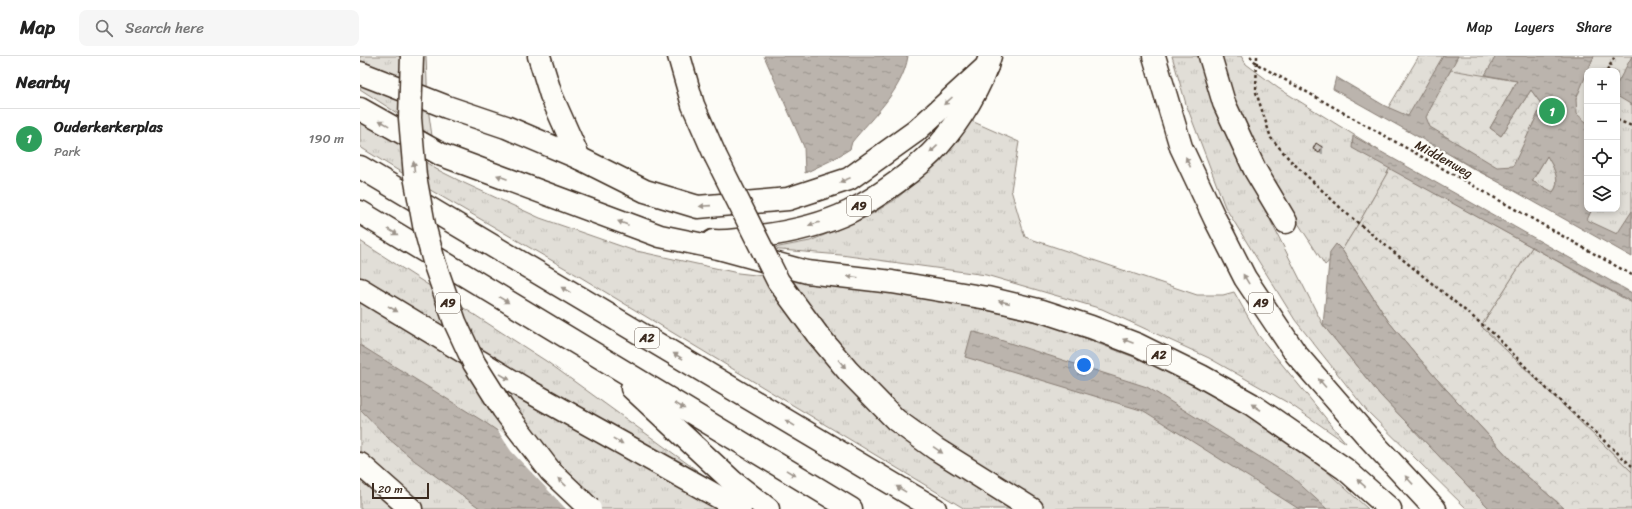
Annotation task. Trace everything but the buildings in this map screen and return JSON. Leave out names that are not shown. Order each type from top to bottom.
[{"type":"main road","name":"A9","points":[[412,56],[410,118],[415,176],[424,225],[435,265],[455,322],[474,363],[503,409],[551,472],[590,509]]},
{"type":"main road","points":[[539,56],[551,95],[579,158]]},
{"type":"main road","points":[[679,56],[693,105],[715,155],[778,281],[817,334],[848,371],[896,420],[936,449],[1032,509]]},
{"type":"main road","name":"A9","points":[[1154,56],[1181,147],[1245,278],[1296,354],[1368,437],[1435,509]]},
{"type":"main road","points":[[1210,56],[1224,103],[1255,170],[1286,222]]},
{"type":"main road","name":"A9","points":[[660,236],[715,241],[752,238],[780,233],[820,222],[848,212],[888,188],[938,145],[962,112],[989,61]]},
{"type":"main road","points":[[360,73],[447,107],[506,127],[579,158],[645,191],[698,207],[788,199],[849,179],[916,131],[989,61]]},
{"type":"main road","name":"A2","points":[[360,109],[442,155],[660,236],[718,248],[806,272],[892,282],[986,298],[1042,311],[1091,327],[1138,345],[1201,376],[1252,404],[1345,469],[1390,509]]},
{"type":"main road","name":"A2","points":[[360,167],[935,509]]},
{"type":"main road","points":[[360,212],[851,509]]},
{"type":"main road","name":"A9","points":[[360,289],[525,389],[740,509]]},
{"type":"main road","points":[[598,357],[733,482],[768,509]]},
{"type":"main road","points":[[360,464],[411,509]]},
{"type":"path","name":"Middenweg","points":[[1250,56],[1257,64],[1632,275]]},
{"type":"path","points":[[1257,56],[1256,92],[1265,121],[1272,138],[1290,160],[1346,213],[1495,335],[1547,389],[1632,466]]},
{"type":"path","points":[[1610,68],[1616,56]]},
{"type":"path","points":[[1620,121],[1632,126]]},
{"type":"green space","points":[[360,56],[426,56],[428,108],[432,136],[360,89]]},
{"type":"green space","points":[[1172,56],[1200,56],[1241,162],[1323,325],[1381,396],[1490,509],[1467,509],[1367,411],[1295,320],[1225,207],[1186,104]]},
{"type":"green space","points":[[1222,56],[1241,56],[1246,64],[1278,88],[1380,151],[1390,168],[1342,250],[1325,265],[1276,189],[1240,124],[1221,59]]},
{"type":"green space","points":[[1419,56],[1632,56],[1632,239],[1582,228],[1590,212],[1620,212],[1620,68],[1584,68],[1584,149],[1450,72],[1411,131],[1384,115]]},
{"type":"green space","points":[[1451,70],[1517,81],[1490,128],[1501,136],[1531,90],[1542,105],[1505,185],[1472,168],[1411,131]]},
{"type":"green space","points":[[360,118],[436,169],[464,183],[540,218],[632,250],[738,273],[843,285],[961,304],[1052,326],[1139,359],[1194,384],[1258,420],[1321,466],[1368,509],[965,509],[582,278],[420,184],[360,147]]},
{"type":"green space","points":[[967,119],[1019,142],[1011,190],[1025,237],[1197,295],[1223,295],[1234,292],[1259,336],[1346,443],[1290,404],[1209,358],[1102,309],[986,275],[841,255],[769,249],[810,241],[867,217],[896,199],[927,172]]},
{"type":"green space","points":[[1547,156],[1557,178],[1556,188],[1553,192],[1532,181]]},
{"type":"green space","points":[[1390,168],[1532,247],[1481,326],[1632,472],[1632,509],[1565,509],[1521,471],[1435,377],[1389,322],[1342,250]]},
{"type":"green space","points":[[360,241],[546,361],[750,509],[360,509]]},
{"type":"green space","points":[[1532,247],[1632,303],[1632,472],[1481,326]]},
{"type":"water","points":[[764,56],[908,56],[905,68],[894,91],[852,142],[850,149],[832,160],[805,173],[804,147]]},
{"type":"water","points":[[1443,56],[1458,56],[1426,117],[1430,127],[1497,167],[1513,166],[1542,105],[1531,90],[1501,136],[1490,128],[1517,81],[1485,75],[1496,56],[1594,56],[1589,68],[1584,68],[1584,80],[1576,99],[1577,114],[1584,120],[1584,212],[1591,212],[1587,220],[1617,234],[1632,211],[1632,257],[1333,89],[1336,77],[1385,106],[1408,116]],"holes":[[[1547,156],[1554,169],[1557,184],[1553,192],[1532,181]]]},
{"type":"water","points":[[1632,56],[1632,105],[1620,98],[1620,78]]},
{"type":"water","points":[[1353,136],[1632,293],[1632,302],[1352,148]]},
{"type":"water","points":[[1336,244],[1342,250],[1389,322],[1435,377],[1521,471],[1565,509],[1490,509],[1381,396],[1323,325],[1330,252]]},
{"type":"water","points":[[972,331],[1147,387],[1292,477],[1327,509],[1299,509],[1144,411],[965,357]]},
{"type":"water","points":[[360,345],[486,423],[592,497],[597,509],[481,509],[415,461],[389,439],[360,409]]},
{"type":"pier","points":[[496,428],[594,496],[599,509],[566,509],[511,451]]},
{"type":"place","name":"Ouderkerkerplas","points":[[1552,111]]}]
